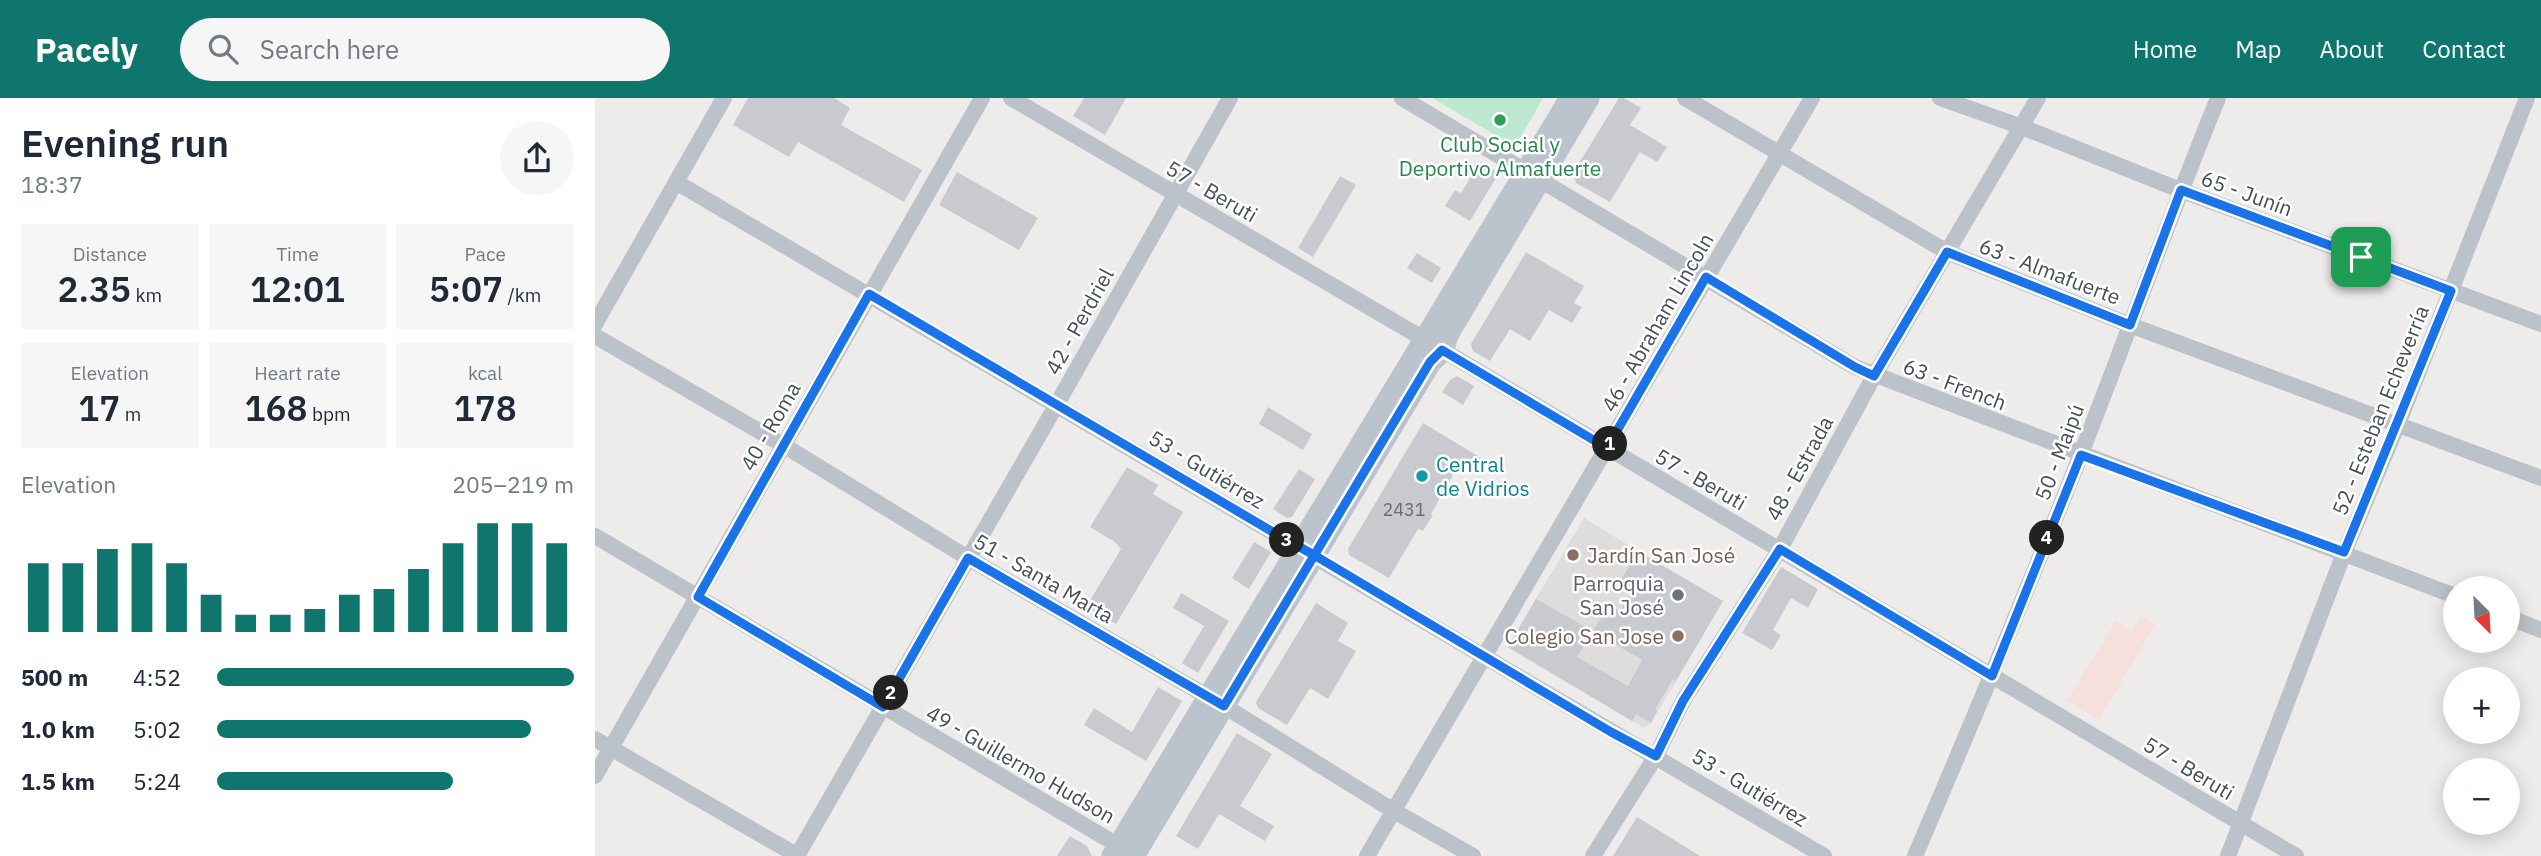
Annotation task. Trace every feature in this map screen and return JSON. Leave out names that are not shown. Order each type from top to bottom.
[{"type":"main road","points":[[1127,853],[1306,551],[1430,362],[1433,344],[1448,333],[1571,98]]},
{"type":"main road","points":[[1533,174],[1588,98]]},
{"type":"street","points":[[595,324],[724,98]]},
{"type":"street","name":"40 - Roma","points":[[595,776],[982,98]]},
{"type":"street","name":"57 - Beruti","points":[[1011,98],[1433,344],[2296,856]]},
{"type":"street","name":"42 - Perdriel","points":[[797,856],[1058,404],[1230,98]]},
{"type":"street","name":"63 - French","points":[[1402,98],[1855,367],[2443,591]]},
{"type":"street","name":"63 - Almafuerte","points":[[1685,98],[1947,252],[2130,325],[2541,478]]},
{"type":"street","name":"46 - Abraham Lincoln","points":[[1367,856],[1812,98]]},
{"type":"street","name":"65 - Junín","points":[[1940,98],[2541,324]]},
{"type":"street","name":"48 - Estrada","points":[[1593,856],[1656,756],[1683,701],[1780,549],[1874,376],[2038,98]]},
{"type":"street","name":"50 - Maipú","points":[[1915,856],[1992,676],[2081,455],[2218,98]]},
{"type":"street","name":"52 - Esteban Echeverría","points":[[2228,856],[2344,552],[2398,424],[2527,98]]},
{"type":"street","name":"53 - Gutiérrez","points":[[676,182],[1824,856]]},
{"type":"street","name":"51 - Santa Marta","points":[[595,336],[1473,856]]},
{"type":"street","name":"49 - Guillermo Hudson","points":[[595,536],[1127,853]]},
{"type":"street","points":[[2520,622],[2541,630]]},
{"type":"street","points":[[595,739],[797,856]]},
{"type":"shaded area","points":[[1584,518],[1638,551],[1620,581],[1706,630],[1650,725],[1642,727],[1510,649],[1509,644]]},
{"type":"shaded area","points":[[2141,616],[2155,624],[2099,720],[2067,701],[2116,621],[2132,631]]},
{"type":"green space","name":"Club Social y Deportivo Almafuerte","points":[[1432,98],[1543,98],[1517,143],[1511,144]]},
{"type":"building","points":[[748,98],[834,98],[850,108],[841,125],[922,170],[904,202],[798,142],[789,157],[733,125]]},
{"type":"building","points":[[1084,98],[1126,98],[1105,135],[1073,116]]},
{"type":"building","points":[[1619,98],[1641,108],[1630,125],[1667,147],[1657,162],[1640,152],[1610,202],[1576,183],[1573,173]]},
{"type":"building","points":[[1480,162],[1499,173],[1470,221],[1445,206],[1455,190],[1461,193]]},
{"type":"building","points":[[957,172],[1038,218],[1019,250],[939,205]]},
{"type":"building","points":[[1340,176],[1356,185],[1313,257],[1298,248]]},
{"type":"building","points":[[1526,252],[1584,286],[1574,303],[1582,307],[1572,323],[1549,310],[1530,341],[1510,329],[1490,361],[1473,351],[1471,344]]},
{"type":"building","points":[[1417,253],[1441,268],[1432,283],[1407,268]]},
{"type":"building","points":[[1457,376],[1474,386],[1463,405],[1442,392],[1450,380]]},
{"type":"building","points":[[1268,407],[1312,434],[1303,450],[1259,424]]},
{"type":"building","points":[[1423,423],[1481,458],[1472,474],[1458,466],[1431,514],[1433,515],[1423,531],[1418,529],[1389,578],[1349,555],[1348,549]]},
{"type":"building","points":[[1127,467],[1158,485],[1153,494],[1183,512],[1116,624],[1086,607],[1121,549],[1115,542],[1090,527]]},
{"type":"building","points":[[1299,469],[1315,479],[1292,517],[1287,518],[1273,509]]},
{"type":"building","points":[[1254,542],[1271,552],[1249,589],[1232,578]]},
{"type":"building","points":[[1638,551],[1723,601],[1676,681],[1673,679],[1655,710],[1657,711],[1651,723],[1636,714],[1632,721],[1508,647],[1536,599],[1593,631],[1609,605],[1620,611],[1633,589],[1620,581]],"holes":[[[1593,631],[1642,660],[1628,686],[1577,657]]]},
{"type":"building","points":[[1781,567],[1818,589],[1808,608],[1791,598],[1773,630],[1781,635],[1772,650],[1742,633]]},
{"type":"building","points":[[1181,593],[1229,621],[1198,673],[1182,663],[1204,626],[1173,608]]},
{"type":"building","points":[[1316,603],[1348,623],[1338,641],[1356,651],[1328,699],[1310,688],[1287,725],[1258,708],[1256,702]]},
{"type":"building","points":[[1158,687],[1182,701],[1146,761],[1084,725],[1094,708],[1132,732]]},
{"type":"building","points":[[1237,733],[1272,754],[1240,806],[1274,826],[1265,841],[1219,814],[1198,849],[1176,836]]},
{"type":"building","points":[[1637,817],[1700,856],[1613,856]]},
{"type":"building","points":[[1070,836],[1087,846],[1092,856],[1057,856]]},
{"type":"place","name":"Club Social y Deportivo Almafuerte","points":[[1500,120]]},
{"type":"place","name":"Central de Vidrios","points":[[1422,476]]},
{"type":"place","name":"Jardín San José","points":[[1573,555]]},
{"type":"place","name":"Parroquia San José","points":[[1678,595]]},
{"type":"place","name":"Colegio San Jose","points":[[1678,636]]},
{"type":"route","points":[[2361,257],[2181,190],[2130,325],[1947,252],[1874,376],[1706,277],[1607,448],[1442,350],[1430,362],[1314,555],[1224,706],[968,558],[883,707],[698,597],[869,294],[1314,555],[1611,732],[1656,756],[1683,701],[1780,549],[1992,676],[2081,455],[2344,552],[2451,291],[2361,257]]}]
